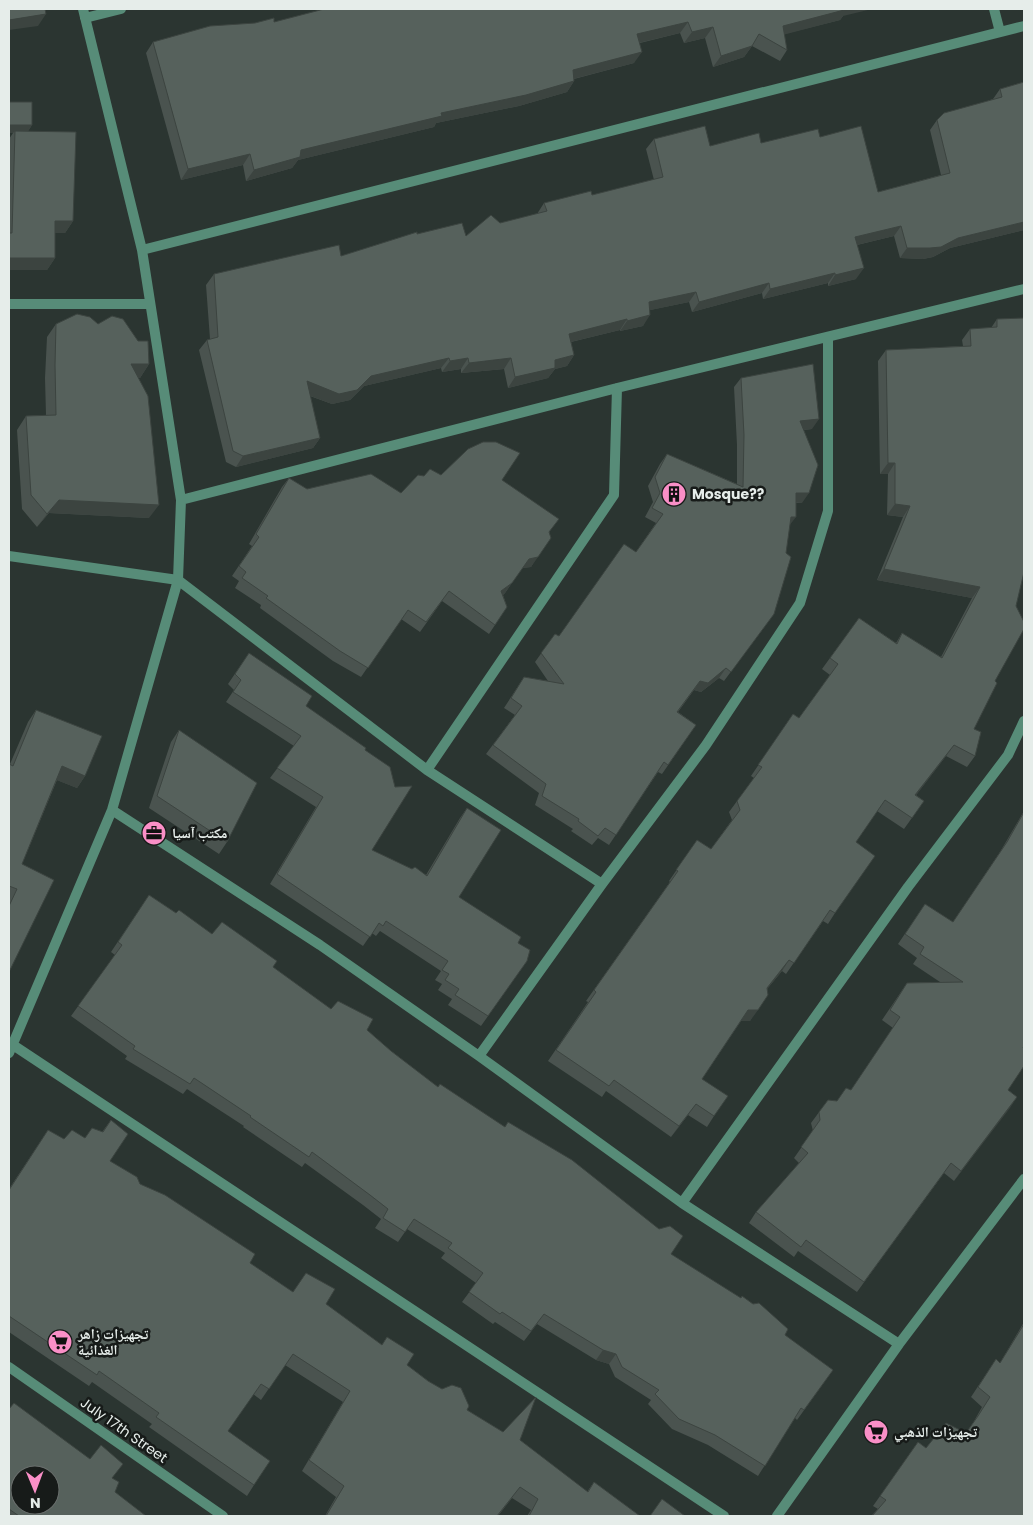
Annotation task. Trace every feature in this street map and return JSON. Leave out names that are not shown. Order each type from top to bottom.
[{"type":"street","points":[[121,9],[84,14],[142,250],[181,500],[178,580],[112,810],[11,1049],[724,1516]]},
{"type":"street","points":[[994,9],[1000,32]]},
{"type":"street","points":[[142,250],[1024,26]]},
{"type":"street","points":[[181,500],[618,388],[1024,289]]},
{"type":"street","points":[[9,304],[150,304]]},
{"type":"street","points":[[479,1056],[602,884],[706,745],[800,603],[828,511],[828,338]]},
{"type":"street","points":[[427,770],[614,495],[618,388]]},
{"type":"street","points":[[9,556],[178,580],[427,770],[602,884]]},
{"type":"street","points":[[682,1203],[908,887],[1008,755],[1024,721]]},
{"type":"street","points":[[112,810],[320,946],[479,1056],[682,1203],[899,1344]]},
{"type":"street","points":[[777,1516],[899,1344],[1024,1179]]},
{"type":"street","name":"July 17th Street","points":[[9,1368],[223,1516]]},
{"type":"building","points":[[9,9],[45,9],[46,14],[9,20]]},
{"type":"building","points":[[324,9],[848,9],[783,26],[787,50],[759,34],[752,46],[721,56],[713,27],[692,32],[688,22],[637,34],[642,52],[573,70],[574,81],[526,95],[441,113],[442,116],[301,150],[300,157],[254,170],[250,154],[188,169],[153,42],[210,26],[255,23],[274,18],[274,22]]},
{"type":"building","points":[[1024,82],[1024,222],[958,238],[941,247],[930,248],[907,248],[901,226],[855,237],[864,268],[770,289],[769,283],[699,302],[696,292],[649,302],[650,315],[569,334],[574,355],[555,360],[555,368],[515,377],[511,358],[469,363],[468,358],[450,361],[449,358],[371,376],[357,390],[339,394],[307,381],[320,438],[243,456],[233,451],[207,340],[218,337],[214,274],[339,245],[341,256],[417,232],[417,234],[462,223],[466,236],[491,215],[500,223],[547,211],[544,203],[591,191],[592,195],[663,177],[654,139],[705,126],[710,146],[759,133],[761,143],[818,129],[820,137],[861,126],[878,192],[950,173],[937,120],[944,113],[1002,97],[1000,89]]},
{"type":"building","points":[[9,102],[32,102],[32,125],[9,125]]},
{"type":"building","points":[[15,131],[76,132],[73,221],[55,221],[55,258],[9,258],[9,233],[12,233]]},
{"type":"building","points":[[77,314],[90,317],[98,324],[112,316],[123,319],[138,341],[148,341],[149,364],[131,364],[148,396],[159,505],[59,500],[47,514],[31,495],[26,416],[56,415],[56,324]]},
{"type":"building","points":[[1024,318],[1024,572],[1016,606],[1024,622],[1024,629],[995,681],[997,683],[974,729],[981,732],[975,756],[954,745],[915,795],[924,801],[912,818],[885,800],[856,842],[875,856],[835,913],[830,910],[794,963],[789,960],[767,988],[768,995],[758,1010],[748,1010],[702,1079],[728,1096],[714,1116],[696,1104],[679,1126],[614,1080],[609,1086],[556,1050],[596,992],[594,990],[678,871],[676,870],[697,840],[711,849],[740,810],[737,801],[762,767],[758,765],[793,714],[799,718],[838,664],[830,658],[859,618],[897,644],[902,633],[942,658],[980,587],[884,569],[910,506],[895,504],[895,463],[888,463],[886,350],[971,346],[970,329],[997,327],[997,319]]},
{"type":"building","points":[[813,364],[819,419],[800,421],[818,465],[809,493],[796,493],[796,517],[791,517],[786,553],[791,557],[774,614],[731,672],[726,668],[708,683],[700,681],[677,712],[696,725],[668,765],[664,762],[616,835],[605,828],[598,836],[578,821],[579,819],[542,796],[546,784],[493,745],[522,706],[511,698],[524,677],[564,684],[541,653],[555,634],[559,636],[624,544],[636,552],[663,514],[652,508],[660,493],[655,477],[667,454],[743,487],[744,435],[741,378]]},
{"type":"building","points":[[483,442],[496,442],[520,453],[502,480],[559,519],[549,532],[551,538],[538,557],[529,559],[512,583],[501,591],[507,607],[495,625],[449,591],[426,622],[408,610],[368,668],[340,651],[266,598],[268,596],[242,578],[246,572],[239,566],[259,537],[256,534],[289,478],[307,489],[371,474],[401,493],[418,475],[424,476],[430,469],[441,475],[468,449]]},
{"type":"building","points":[[249,653],[312,696],[306,706],[390,767],[395,787],[412,786],[372,850],[412,869],[415,867],[427,876],[467,808],[501,830],[459,897],[521,937],[518,943],[530,950],[527,961],[488,1016],[455,995],[459,989],[445,980],[449,974],[442,970],[448,961],[386,921],[383,926],[379,923],[370,937],[277,874],[323,797],[277,768],[301,736],[233,692],[241,680],[235,674]]},
{"type":"building","points":[[36,710],[102,736],[85,776],[62,766],[22,864],[54,880],[9,972],[9,906],[17,889],[9,886],[9,764],[13,766]]},
{"type":"building","points":[[179,730],[257,783],[227,842],[157,796]]},
{"type":"building","points":[[1024,812],[1024,1066],[1008,1090],[1017,1097],[961,1171],[951,1163],[864,1282],[806,1240],[801,1247],[756,1212],[808,1153],[801,1147],[820,1120],[819,1112],[828,1100],[837,1101],[846,1088],[851,1090],[900,1017],[890,1010],[907,983],[963,982],[920,954],[924,947],[905,934],[925,904],[953,922],[1007,842]]},
{"type":"building","points":[[149,895],[176,913],[179,910],[212,934],[222,922],[277,961],[273,967],[331,1009],[338,1001],[373,1019],[367,1030],[438,1087],[440,1084],[505,1127],[508,1122],[572,1160],[659,1229],[670,1226],[683,1236],[671,1254],[741,1298],[742,1296],[753,1304],[759,1303],[788,1329],[785,1335],[833,1370],[804,1410],[801,1408],[765,1466],[715,1435],[679,1419],[655,1394],[659,1390],[622,1367],[616,1354],[603,1350],[544,1314],[531,1331],[502,1312],[500,1314],[469,1292],[483,1273],[448,1248],[452,1243],[414,1219],[405,1232],[383,1218],[388,1209],[312,1152],[309,1157],[194,1078],[190,1084],[133,1049],[135,1046],[78,1006],[122,945],[118,942]]},
{"type":"building","points":[[111,1120],[128,1134],[110,1161],[137,1177],[140,1184],[165,1195],[255,1254],[250,1263],[293,1292],[306,1273],[335,1289],[326,1304],[382,1345],[387,1337],[414,1354],[407,1365],[442,1389],[452,1385],[461,1388],[469,1406],[467,1410],[503,1432],[536,1397],[520,1440],[588,1492],[594,1482],[640,1516],[529,1516],[538,1499],[520,1487],[497,1516],[326,1516],[344,1486],[309,1460],[350,1391],[293,1354],[269,1389],[261,1384],[228,1431],[270,1461],[254,1485],[156,1417],[159,1413],[99,1371],[97,1375],[9,1316],[9,1190],[48,1130],[64,1139],[72,1130],[85,1138],[92,1128],[103,1132]]},
{"type":"building","points":[[1024,1324],[1024,1516],[873,1516],[886,1500],[880,1496],[918,1442],[926,1448],[946,1423],[966,1433],[990,1397],[978,1387],[996,1359],[1000,1363]]},
{"type":"building","points":[[14,1403],[90,1459],[101,1445],[123,1464],[112,1478],[119,1482],[115,1492],[146,1516],[18,1515],[60,1515],[60,1465],[10,1465],[9,1509],[9,1409]]},
{"type":"building","points":[[662,1499],[685,1516],[650,1516]]},
{"type":"place","name":"Mosque??","points":[[674,494]]},
{"type":"place","name":"مكتب آسيا","points":[[154,833]]},
{"type":"place","name":"تجهيزات زاهر الغذائية","points":[[60,1342]]},
{"type":"place","name":"تجهيزات الذهبي","points":[[876,1432]]}]
